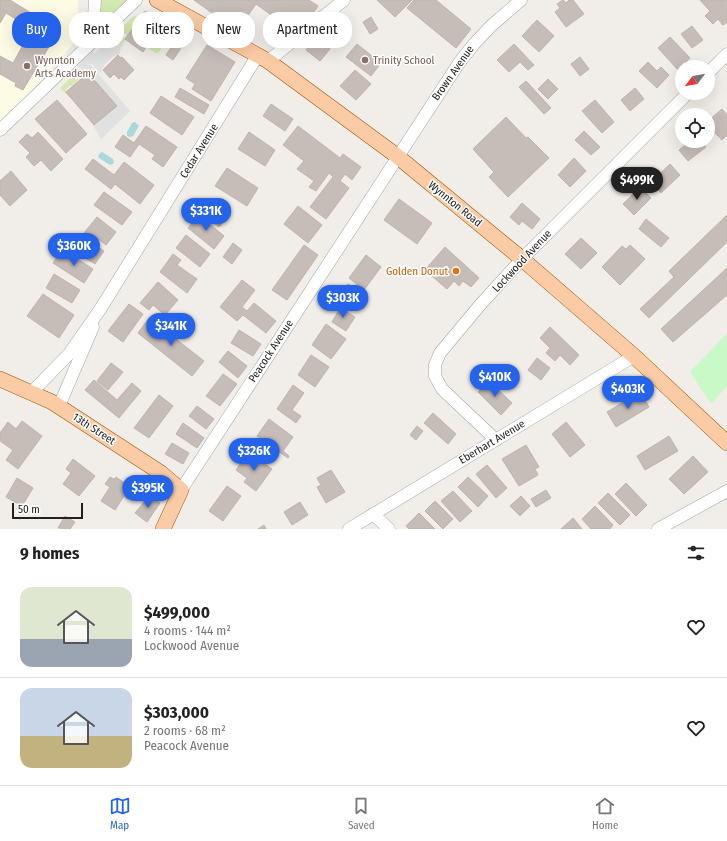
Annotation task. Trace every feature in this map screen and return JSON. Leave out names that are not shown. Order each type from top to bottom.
[{"type":"main road","name":"Wynnton Road","points":[[157,0],[263,58],[397,156],[522,259],[634,356],[727,443]]},
{"type":"main road","name":"13th Street","points":[[0,379],[59,406],[161,473],[181,490]]},
{"type":"main road","name":"Peacock Avenue","points":[[163,529],[181,490]]},
{"type":"street","points":[[94,12],[95,0]]},
{"type":"street","points":[[123,12],[136,0]]},
{"type":"street","name":"Cedar Avenue","points":[[101,308],[263,58],[344,0]]},
{"type":"street","name":"Brown Avenue","points":[[397,156],[458,63],[491,26],[521,0]]},
{"type":"street","points":[[0,130],[85,48]]},
{"type":"street","points":[[715,66],[727,54]]},
{"type":"street","name":"Lockwood Avenue","points":[[496,440],[442,389],[435,376],[435,365],[440,353],[522,259],[681,100]]},
{"type":"street","name":"Peacock Avenue","points":[[181,490],[397,156]]},
{"type":"street","points":[[31,393],[69,354],[101,308]]},
{"type":"street","points":[[59,406],[101,308]]},
{"type":"street","name":"Eberhart Avenue","points":[[349,529],[634,356]]},
{"type":"street","points":[[658,529],[727,491]]},
{"type":"street","points":[[373,514],[389,529]]},
{"type":"shaded area","name":"Wynnton Arts Academy","points":[[0,0],[78,0],[78,12],[69,12],[70,48],[29,93],[0,121]]},
{"type":"shaded area","points":[[94,48],[94,54],[100,48],[121,48],[119,54],[111,58],[105,64],[100,73],[92,64],[90,64],[130,111],[101,139],[93,125],[114,105],[85,74],[80,78],[76,73],[81,68],[77,66]]},
{"type":"green space","points":[[100,0],[131,0],[117,12],[100,12]]},
{"type":"green space","points":[[132,18],[132,38],[124,33],[124,25]]},
{"type":"green space","points":[[148,48],[161,48],[159,52],[156,53]]},
{"type":"green space","points":[[76,73],[80,78],[72,86],[71,85],[65,90],[81,108],[60,88]]},
{"type":"green space","points":[[727,333],[727,386],[711,404],[690,372]]},
{"type":"water","points":[[135,122],[139,126],[133,136],[127,136],[127,132],[132,123]]},
{"type":"water","points":[[102,152],[113,159],[113,164],[110,165],[99,158],[98,156]]},
{"type":"building","points":[[0,0],[10,0],[30,12],[12,12],[12,17],[6,13],[0,23]]},
{"type":"building","points":[[194,0],[309,0],[318,6],[314,12],[267,12],[256,4],[250,12],[211,12]]},
{"type":"building","points":[[377,0],[412,0],[395,17]]},
{"type":"building","points":[[414,0],[436,0],[471,29],[456,48],[407,8]]},
{"type":"building","points":[[563,0],[566,3],[569,0],[573,0],[584,14],[566,27],[555,12],[560,8],[557,4]]},
{"type":"building","points":[[700,0],[727,0],[727,22],[723,25],[718,19],[713,24],[705,16],[710,11]]},
{"type":"building","points":[[371,17],[378,29],[370,34],[363,22]]},
{"type":"building","points":[[537,20],[554,36],[539,52],[522,36]]},
{"type":"building","points":[[692,26],[703,40],[692,48],[681,34]]},
{"type":"building","points":[[132,29],[132,44],[125,39]]},
{"type":"building","points":[[670,37],[690,58],[688,60],[675,60],[675,67],[658,48]]},
{"type":"building","points":[[357,44],[381,63],[371,76],[346,57]]},
{"type":"building","points":[[514,44],[534,65],[528,70],[520,62],[509,72],[497,60]]},
{"type":"building","points":[[21,48],[48,48],[23,90],[15,86],[16,83],[0,74],[0,56],[13,63]]},
{"type":"building","points":[[137,48],[146,48],[143,52]]},
{"type":"building","points":[[171,48],[181,48],[173,60],[166,55]]},
{"type":"building","points":[[205,48],[212,48],[235,62],[211,101],[192,89],[195,84],[186,78]]},
{"type":"building","points":[[308,48],[330,49],[320,61],[306,50]]},
{"type":"building","points":[[118,55],[120,58],[122,57],[134,70],[124,80],[121,77],[119,79],[114,74],[110,78],[103,70]]},
{"type":"building","points":[[580,57],[589,69],[580,76],[571,64]]},
{"type":"building","points":[[648,62],[657,71],[661,67],[669,75],[657,88],[639,71]]},
{"type":"building","points":[[355,70],[371,84],[356,100],[340,86]]},
{"type":"building","points":[[88,73],[117,106],[94,125],[66,92]]},
{"type":"building","points":[[548,79],[558,89],[548,99],[538,89]]},
{"type":"building","points":[[526,81],[551,108],[544,114],[519,87]]},
{"type":"building","points":[[180,88],[209,105],[204,114],[175,97]]},
{"type":"building","points":[[635,88],[644,99],[630,111],[621,100]]},
{"type":"building","points":[[161,96],[194,117],[182,135],[150,113]]},
{"type":"building","points":[[57,100],[87,134],[66,153],[35,119]]},
{"type":"building","points":[[595,100],[614,122],[602,133],[582,111]]},
{"type":"building","points":[[271,104],[293,119],[285,131],[263,116]]},
{"type":"building","points":[[722,109],[727,115],[727,135],[722,140],[715,133],[715,115]]},
{"type":"building","points":[[506,117],[526,138],[528,137],[549,158],[508,197],[489,177],[494,172],[473,149]]},
{"type":"building","points":[[146,126],[177,147],[163,167],[152,159],[155,155],[139,144],[130,157],[115,147],[123,135],[134,143]]},
{"type":"building","points":[[298,126],[340,158],[343,154],[361,167],[352,180],[345,174],[340,181],[349,188],[326,219],[310,207],[333,177],[329,173],[316,191],[309,187],[314,181],[297,169],[304,161],[283,145]]},
{"type":"building","points":[[584,131],[600,147],[591,155],[575,140]]},
{"type":"building","points":[[38,132],[63,159],[51,171],[41,160],[34,166],[26,157],[30,153],[19,142],[27,134],[32,138]]},
{"type":"building","points":[[249,132],[275,150],[265,166],[238,149]]},
{"type":"building","points":[[681,148],[705,148],[688,161],[679,150]]},
{"type":"building","points":[[574,158],[586,171],[570,187],[558,175]]},
{"type":"building","points":[[93,159],[114,175],[124,162],[154,185],[140,204],[115,184],[111,189],[85,169]]},
{"type":"building","points":[[670,164],[680,175],[661,193],[651,182]]},
{"type":"building","points":[[227,168],[258,188],[247,206],[215,186]]},
{"type":"building","points":[[11,171],[27,190],[10,206],[0,195],[0,181]]},
{"type":"building","points":[[640,187],[651,198],[634,215],[623,204]]},
{"type":"building","points":[[104,192],[132,212],[122,225],[94,205]]},
{"type":"building","points":[[210,199],[229,215],[219,227],[200,211]]},
{"type":"building","points":[[399,199],[432,223],[417,244],[384,220]]},
{"type":"building","points":[[522,203],[540,219],[532,229],[522,221],[519,225],[510,217]]},
{"type":"building","points":[[298,206],[322,225],[308,243],[284,224]]},
{"type":"building","points":[[199,215],[224,236],[214,249],[188,228]]},
{"type":"building","points":[[727,215],[727,242],[649,318],[640,309],[674,277],[669,271]]},
{"type":"building","points":[[97,217],[116,232],[106,245],[93,235],[90,238],[84,233]]},
{"type":"building","points":[[646,219],[669,238],[661,247],[639,229]]},
{"type":"building","points":[[186,235],[210,254],[200,267],[176,248]]},
{"type":"building","points":[[82,237],[104,251],[95,264],[73,250]]},
{"type":"building","points":[[581,238],[597,253],[581,269],[565,254]]},
{"type":"building","points":[[233,243],[242,250],[232,264],[223,257]]},
{"type":"building","points":[[304,245],[318,255],[287,300],[272,290]]},
{"type":"building","points":[[630,245],[645,259],[620,285],[602,267],[622,246],[626,249]]},
{"type":"building","points":[[445,247],[479,278],[471,287],[463,281],[459,286],[454,281],[447,289],[425,270]]},
{"type":"building","points":[[68,253],[93,269],[84,283],[53,263],[58,256],[63,259]]},
{"type":"building","points":[[173,254],[181,260],[177,265],[197,279],[187,293],[160,272]]},
{"type":"building","points":[[366,255],[381,267],[364,290],[349,278]]},
{"type":"building","points":[[727,268],[727,295],[673,342],[661,329]]},
{"type":"building","points":[[54,274],[80,290],[72,303],[46,288]]},
{"type":"building","points":[[242,280],[255,290],[242,307],[247,311],[254,303],[276,321],[266,333],[243,315],[237,321],[220,307]]},
{"type":"building","points":[[158,282],[178,300],[165,315],[153,305],[149,310],[140,303]]},
{"type":"building","points":[[348,284],[362,294],[355,304],[341,294]]},
{"type":"building","points":[[43,294],[74,315],[59,338],[27,316]]},
{"type":"building","points":[[129,304],[143,314],[123,342],[108,331]]},
{"type":"building","points":[[340,308],[355,317],[346,331],[332,322]]},
{"type":"building","points":[[149,318],[204,361],[192,376],[138,333]]},
{"type":"building","points":[[326,324],[346,339],[331,359],[312,345]]},
{"type":"building","points":[[550,327],[579,355],[570,365],[560,355],[555,361],[546,353],[550,348],[540,338]]},
{"type":"building","points":[[239,330],[261,344],[253,356],[231,343]]},
{"type":"building","points":[[228,351],[247,366],[238,378],[219,362]]},
{"type":"building","points":[[311,355],[329,367],[315,387],[298,375]]},
{"type":"building","points":[[537,358],[550,368],[541,380],[528,370]]},
{"type":"building","points":[[111,363],[123,372],[108,390],[97,381]]},
{"type":"building","points":[[223,374],[237,384],[220,406],[206,396]]},
{"type":"building","points":[[94,380],[117,400],[132,383],[141,391],[119,418],[85,390]]},
{"type":"building","points":[[489,381],[512,403],[501,415],[478,392]]},
{"type":"building","points":[[293,385],[304,393],[292,410],[301,416],[296,423],[277,409]]},
{"type":"building","points":[[640,392],[649,407],[616,427],[607,412]]},
{"type":"building","points":[[159,395],[173,406],[149,438],[134,428]]},
{"type":"building","points":[[197,406],[214,419],[206,429],[189,416]]},
{"type":"building","points":[[433,413],[456,434],[448,444],[424,423]]},
{"type":"building","points":[[269,419],[293,437],[283,451],[289,456],[288,458],[257,436]]},
{"type":"building","points":[[22,421],[42,436],[18,469],[6,460],[13,450],[0,441],[0,433],[8,422],[16,429]]},
{"type":"building","points":[[566,422],[585,445],[570,457],[552,434]]},
{"type":"building","points":[[183,423],[204,438],[197,448],[176,434]]},
{"type":"building","points":[[417,426],[423,431],[416,440],[410,435]]},
{"type":"building","points":[[669,436],[678,451],[645,470],[637,456]]},
{"type":"building","points":[[172,443],[189,453],[183,464],[165,454]]},
{"type":"building","points":[[526,445],[539,467],[535,469],[538,475],[519,486],[502,459]]},
{"type":"building","points":[[254,456],[272,469],[256,491],[244,482],[247,478],[236,470],[243,460],[248,464]]},
{"type":"building","points":[[693,456],[708,472],[684,494],[669,479]]},
{"type":"building","points":[[73,459],[95,476],[79,496],[63,484],[71,473],[66,469]]},
{"type":"building","points":[[487,465],[507,488],[496,498],[476,474]]},
{"type":"building","points":[[331,470],[345,492],[326,503],[317,487],[321,485],[317,478]]},
{"type":"building","points":[[110,477],[114,479],[116,477],[129,486],[133,492],[128,499],[124,496],[115,510],[101,501],[110,487],[105,484]]},
{"type":"building","points":[[468,477],[488,496],[478,507],[458,487]]},
{"type":"building","points":[[17,478],[33,488],[22,506],[6,497]]},
{"type":"building","points":[[626,483],[647,505],[636,516],[615,494]]},
{"type":"building","points":[[227,486],[241,496],[223,521],[209,511]]},
{"type":"building","points":[[546,490],[551,498],[536,507],[531,499]]},
{"type":"building","points":[[453,491],[472,511],[460,522],[441,501]]},
{"type":"building","points":[[608,493],[630,515],[620,525],[598,503]]},
{"type":"building","points":[[149,496],[160,503],[147,522],[135,513]]},
{"type":"building","points":[[521,496],[530,506],[520,516],[510,506]]},
{"type":"building","points":[[435,501],[453,519],[443,529],[425,511]]},
{"type":"building","points":[[300,502],[308,515],[292,525],[284,512]]},
{"type":"building","points":[[595,506],[613,525],[610,529],[591,529],[582,519]]},
{"type":"building","points":[[419,513],[435,529],[409,529],[406,526]]},
{"type":"building","points":[[65,516],[75,522],[70,529],[58,528]]},
{"type":"building","points":[[573,518],[582,529],[561,529]]},
{"type":"building","points":[[264,525],[266,529],[258,529]]},
{"type":"place","name":"Trinity School","points":[[365,60]]},
{"type":"place","name":"Wynnton Arts Academy","points":[[27,66]]},
{"type":"place","name":"Golden Donut","points":[[456,271]]}]
